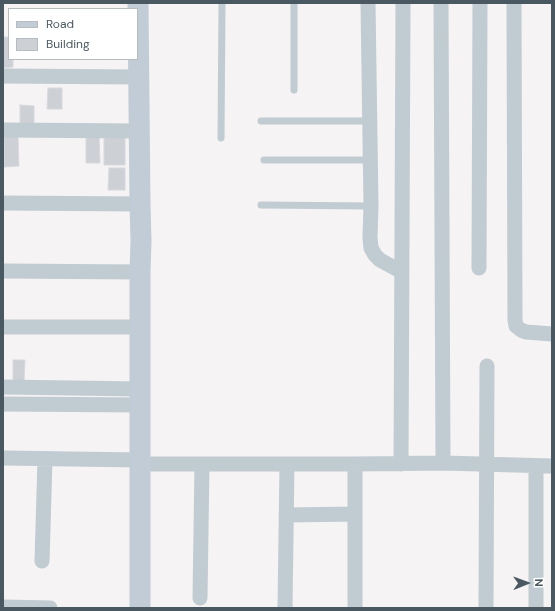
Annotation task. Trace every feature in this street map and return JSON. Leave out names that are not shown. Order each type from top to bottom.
[{"type":"street","points":[[138,3],[140,204],[142,241],[140,272],[140,608]]},
{"type":"street","points":[[368,3],[371,248],[380,260],[402,272]]},
{"type":"street","points":[[401,464],[403,3]]},
{"type":"street","points":[[441,3],[443,463]]},
{"type":"street","points":[[479,268],[480,3]]},
{"type":"street","points":[[514,3],[515,320],[516,326],[520,330],[526,332],[552,334]]},
{"type":"street","points":[[3,76],[139,78]]},
{"type":"street","points":[[3,130],[139,131]]},
{"type":"street","points":[[3,203],[140,204]]},
{"type":"street","points":[[3,271],[140,272]]},
{"type":"street","points":[[3,327],[140,328]]},
{"type":"street","points":[[486,608],[487,366]]},
{"type":"street","points":[[3,387],[141,397]]},
{"type":"street","points":[[3,404],[141,397]]},
{"type":"street","points":[[3,458],[202,464],[443,463],[552,466]]},
{"type":"street","points":[[42,561],[45,459]]},
{"type":"street","points":[[200,598],[202,464]]},
{"type":"street","points":[[285,608],[287,464]]},
{"type":"street","points":[[355,464],[355,608]]},
{"type":"street","points":[[536,466],[536,608]]},
{"type":"street","points":[[286,515],[355,514]]},
{"type":"street","points":[[3,608],[50,608]]},
{"type":"lane","points":[[221,138],[222,3]]},
{"type":"lane","points":[[294,3],[294,90]]},
{"type":"lane","points":[[262,121],[370,121]]},
{"type":"lane","points":[[264,160],[370,160]]},
{"type":"lane","points":[[261,205],[371,206]]},
{"type":"building","points":[[3,37],[8,37],[8,60],[13,60],[13,67],[3,68]]},
{"type":"building","points":[[48,88],[62,88],[62,109],[47,109]]},
{"type":"building","points":[[20,105],[34,106],[34,124],[20,123]]},
{"type":"building","points":[[86,133],[99,133],[100,163],[86,163]]},
{"type":"building","points":[[104,135],[125,136],[125,165],[104,165]]},
{"type":"building","points":[[4,136],[18,136],[19,166],[4,167]]},
{"type":"building","points":[[109,168],[125,168],[125,190],[108,190]]},
{"type":"building","points":[[13,360],[25,360],[24,381],[13,380]]}]
